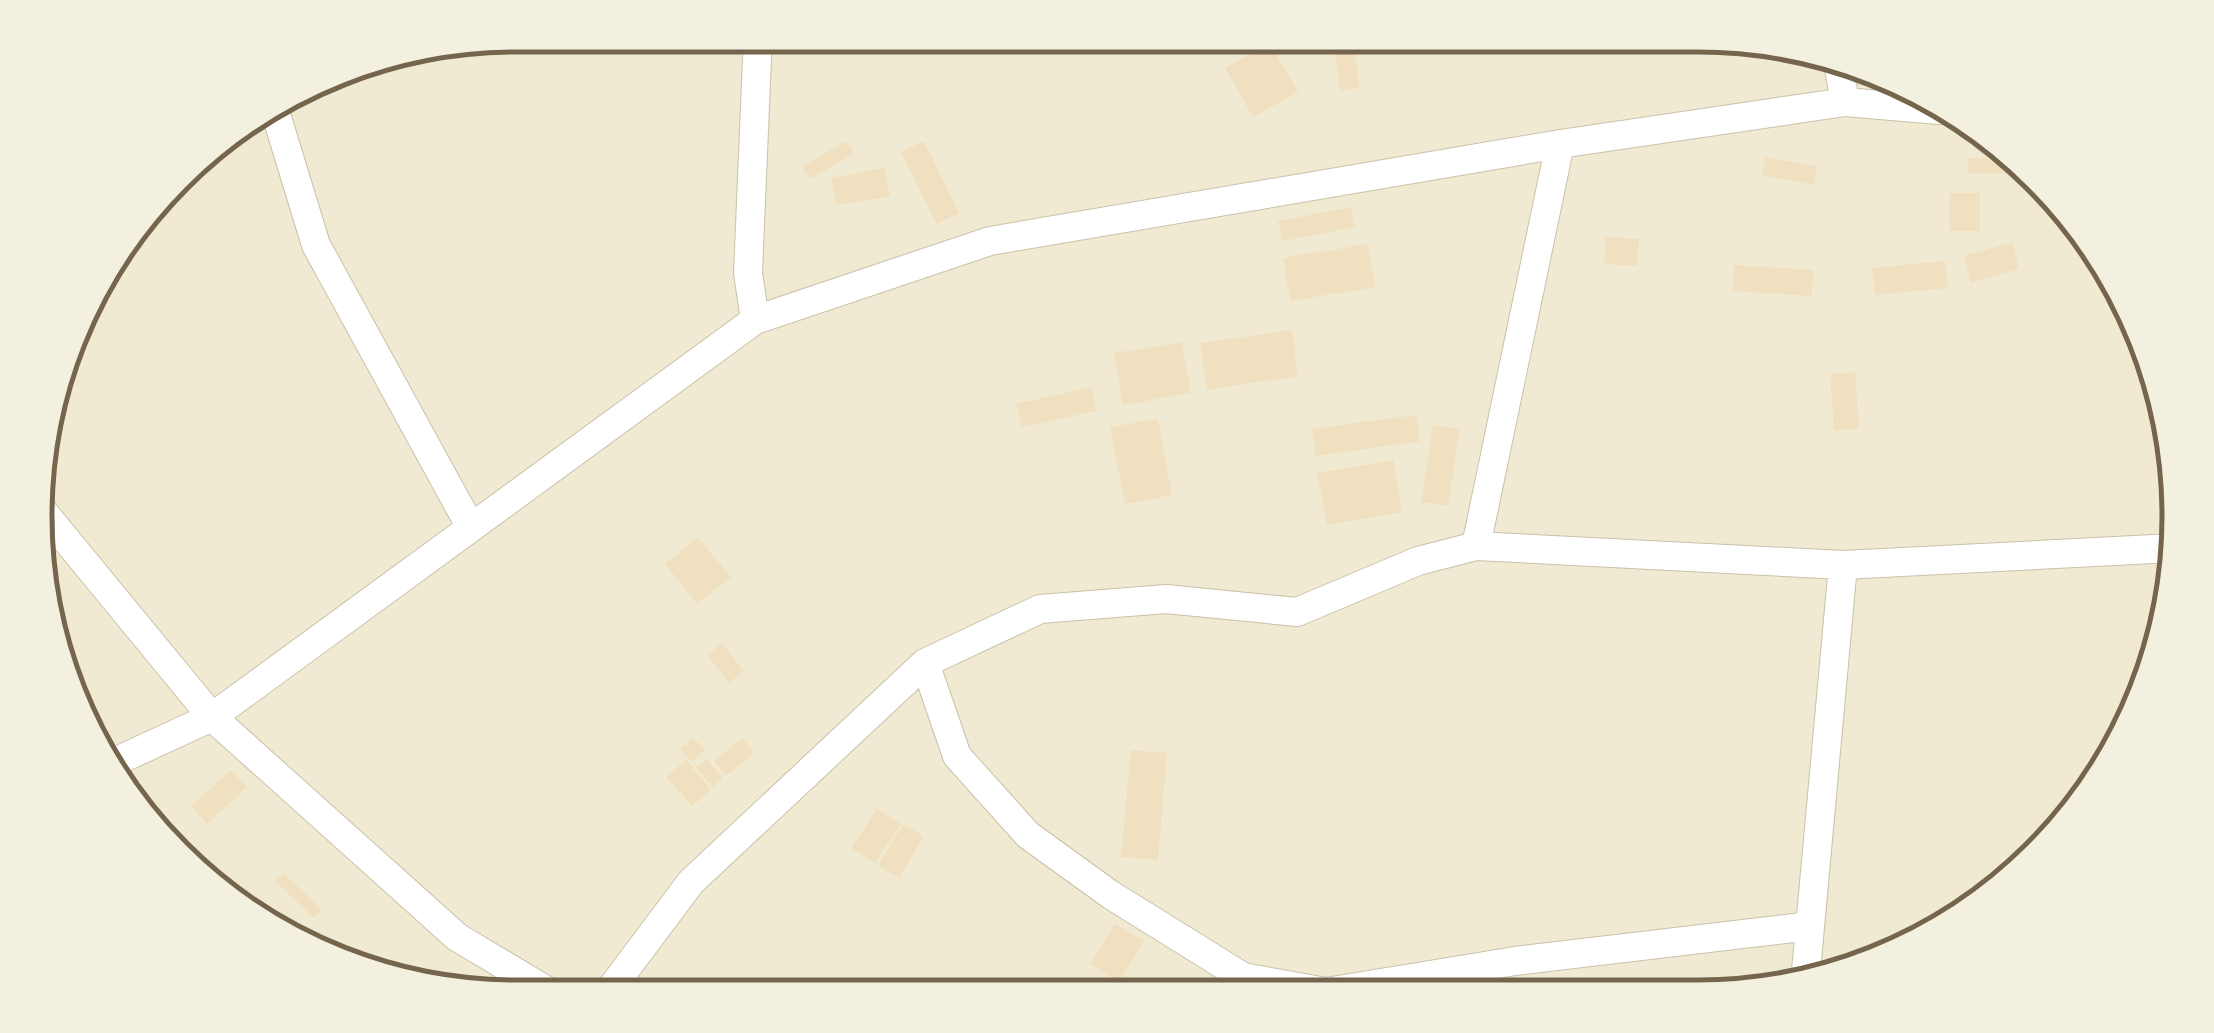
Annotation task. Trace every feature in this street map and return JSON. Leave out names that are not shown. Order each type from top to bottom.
[{"type":"street","points":[[755,320],[748,273],[757,52]]},
{"type":"street","points":[[1840,75],[1845,102]]},
{"type":"street","points":[[122,759],[212,717],[755,320],[990,241],[1560,144],[1845,102],[1918,108]]},
{"type":"street","points":[[277,120],[316,245],[470,526]]},
{"type":"street","points":[[1476,546],[1560,144]]},
{"type":"street","points":[[52,521],[212,717],[458,937],[529,980]]},
{"type":"street","points":[[618,980],[691,882],[926,663],[1040,609],[1166,599],[1297,612],[1418,561],[1476,546],[1843,565],[2161,549]]},
{"type":"street","points":[[1806,968],[1843,565]]},
{"type":"street","points":[[926,663],[957,756],[1028,835],[1110,895],[1243,977],[1260,980]]},
{"type":"street","points":[[1399,980],[1515,961],[1810,926]]},
{"type":"shaded area","points":[[1698,52],[1788,61],[1847,77],[1930,115],[1980,148],[2026,188],[2066,234],[2114,311],[2146,396],[2161,486],[2158,577],[2137,666],[2114,722],[2066,799],[2026,845],[1980,885],[1930,918],[1875,945],[1818,965],[1758,977],[486,980],[426,972],[367,956],[311,933],[234,885],[188,845],[131,774],[100,722],[68,637],[53,547],[56,456],[68,396],[100,311],[148,234],[188,188],[234,148],[311,100],[396,68],[486,53]]},
{"type":"building","points":[[1254,52],[1275,52],[1298,92],[1253,117],[1225,68]]},
{"type":"building","points":[[1334,52],[1355,52],[1360,88],[1340,91]]},
{"type":"building","points":[[846,141],[854,153],[810,179],[802,167]]},
{"type":"building","points":[[924,141],[959,213],[936,224],[901,152]]},
{"type":"building","points":[[1766,157],[1817,167],[1814,185],[1762,175]]},
{"type":"building","points":[[1968,158],[1992,159],[2010,174],[1968,173]]},
{"type":"building","points":[[884,168],[890,196],[836,205],[831,178]]},
{"type":"building","points":[[1950,193],[1980,193],[1980,231],[1950,231]]},
{"type":"building","points":[[1351,207],[1355,227],[1283,241],[1278,221]]},
{"type":"building","points":[[1606,237],[1639,239],[1637,266],[1604,264]]},
{"type":"building","points":[[2012,242],[2019,269],[1971,283],[1964,256]]},
{"type":"building","points":[[1368,244],[1375,287],[1290,301],[1283,258]]},
{"type":"building","points":[[1945,261],[1948,288],[1875,295],[1872,268]]},
{"type":"building","points":[[1734,265],[1813,270],[1812,296],[1733,291]]},
{"type":"building","points":[[1292,330],[1298,376],[1207,390],[1200,343]]},
{"type":"building","points":[[1182,342],[1191,393],[1123,405],[1114,353]]},
{"type":"building","points":[[1855,372],[1859,429],[1834,430],[1830,374]]},
{"type":"building","points":[[1091,387],[1096,411],[1022,427],[1016,404]]},
{"type":"building","points":[[1416,415],[1420,441],[1316,456],[1312,429]]},
{"type":"building","points":[[1158,419],[1172,495],[1125,504],[1110,427]]},
{"type":"building","points":[[1433,425],[1460,429],[1448,506],[1421,502]]},
{"type":"building","points":[[1393,460],[1402,512],[1327,525],[1317,473]]},
{"type":"building","points":[[698,537],[731,577],[697,604],[665,564]]},
{"type":"building","points":[[722,643],[744,671],[729,683],[707,655]]},
{"type":"building","points":[[693,738],[705,750],[691,762],[680,749]]},
{"type":"building","points":[[742,738],[754,753],[726,776],[714,761]]},
{"type":"building","points":[[1131,750],[1167,753],[1158,860],[1121,857]]},
{"type":"building","points":[[707,759],[723,779],[712,787],[696,767]]},
{"type":"building","points":[[686,760],[711,790],[692,806],[666,777]]},
{"type":"building","points":[[231,770],[247,787],[207,824],[191,806]]},
{"type":"building","points":[[877,809],[901,824],[875,863],[851,848]]},
{"type":"building","points":[[903,824],[924,836],[899,878],[878,866]]},
{"type":"building","points":[[283,873],[322,909],[314,918],[275,881]]},
{"type":"building","points":[[1115,924],[1144,941],[1120,980],[1090,964]]}]
